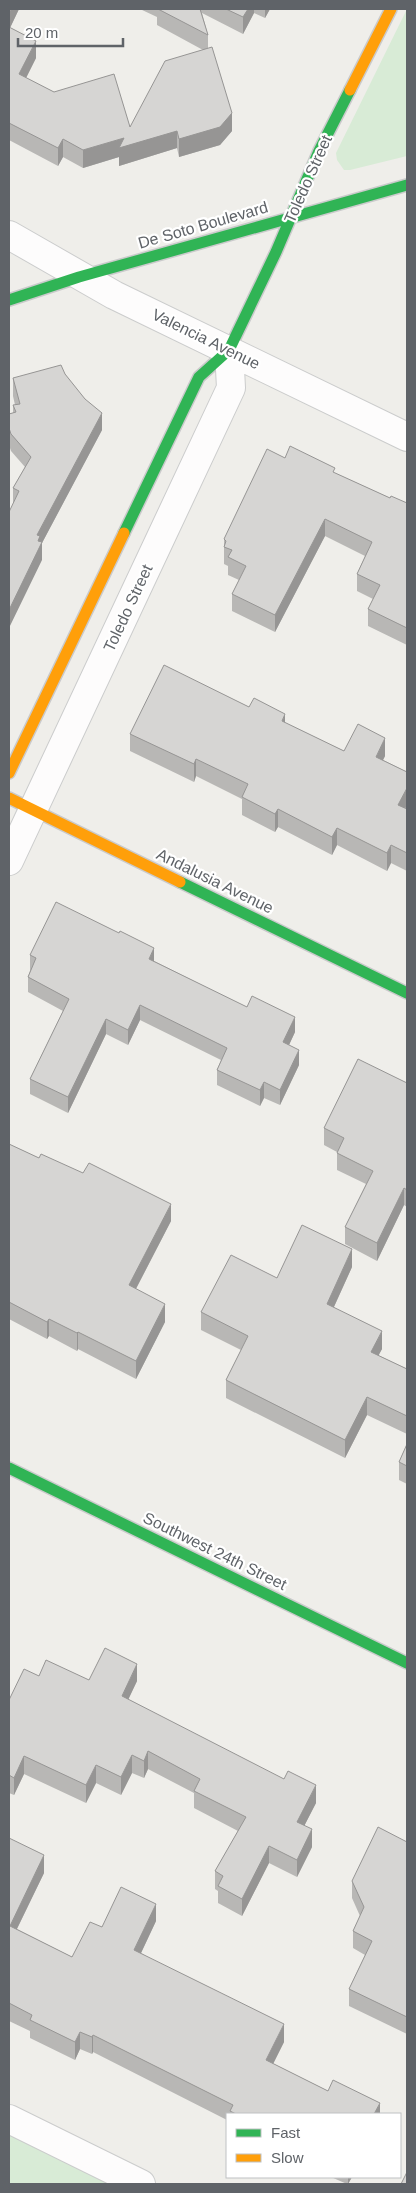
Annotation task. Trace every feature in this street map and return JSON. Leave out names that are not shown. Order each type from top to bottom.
[{"type":"street","name":"Toledo Street","points":[[9,773],[199,377],[229,350],[292,216],[319,150],[391,9]]},
{"type":"street","name":"De Soto Boulevard","points":[[9,300],[79,276],[407,185]]},
{"type":"street","name":"Valencia Avenue","points":[[9,235],[79,276],[407,437]]},
{"type":"street","name":"Toledo Street","points":[[9,861],[231,388],[229,350]]},
{"type":"street","name":"Andalusia Avenue","points":[[9,798],[407,993]]},
{"type":"street","name":"Southwest 24th Street","points":[[9,1468],[407,1663]]},
{"type":"street","points":[[9,2119],[141,2184]]},
{"type":"green space","points":[[407,9],[407,156],[344,170],[337,160],[336,153]]},
{"type":"green space","points":[[9,2132],[114,2184],[9,2184]]},
{"type":"building","points":[[158,9],[200,9],[208,35]]},
{"type":"building","points":[[226,9],[248,9],[243,17]]},
{"type":"building","points":[[9,27],[36,41],[19,74],[54,92],[114,74],[130,127],[165,61],[212,47],[232,113],[220,127],[179,139],[177,131],[119,148],[124,138],[83,150],[63,139],[58,148],[9,123]]},
{"type":"building","points":[[61,365],[65,374],[85,399],[102,413],[37,535],[40,536],[38,541],[42,542],[9,610],[9,512],[19,491],[13,488],[31,457],[11,434],[9,428],[9,414],[16,412],[13,405],[20,404],[13,378]]},
{"type":"building","points":[[290,446],[335,468],[333,472],[390,498],[391,496],[407,503],[407,628],[368,609],[380,585],[357,574],[372,542],[325,519],[275,615],[232,594],[246,566],[228,557],[232,550],[224,547],[226,541],[224,539],[267,449],[285,458]]},
{"type":"building","points":[[164,665],[249,707],[254,698],[285,714],[282,721],[344,751],[358,724],[385,738],[376,757],[407,772],[407,788],[398,805],[407,809],[407,853],[391,845],[387,853],[337,828],[332,837],[278,809],[275,814],[242,797],[248,784],[196,759],[194,764],[130,734]]},
{"type":"building","points":[[56,902],[154,948],[149,959],[247,1007],[252,996],[295,1017],[283,1042],[299,1050],[280,1090],[264,1082],[260,1090],[217,1070],[227,1048],[140,1005],[128,1030],[106,1019],[68,1097],[30,1079],[69,999],[28,977],[36,958],[30,955]]},
{"type":"building","points":[[358,1059],[407,1083],[407,1190],[404,1188],[377,1243],[345,1227],[373,1171],[337,1153],[344,1138],[324,1128]]},
{"type":"building","points":[[9,1144],[39,1158],[41,1154],[83,1173],[89,1163],[171,1204],[129,1285],[165,1304],[136,1361],[49,1319],[47,1322],[9,1302]]},
{"type":"building","points":[[302,1225],[352,1249],[327,1304],[382,1331],[371,1352],[407,1369],[407,1416],[367,1397],[345,1440],[226,1380],[248,1336],[201,1312],[231,1255],[277,1278]]},
{"type":"building","points":[[407,1444],[407,1466],[399,1462]]},
{"type":"building","points":[[105,1648],[137,1664],[122,1696],[284,1779],[288,1771],[316,1785],[297,1822],[312,1829],[297,1860],[269,1846],[242,1899],[218,1886],[223,1876],[215,1871],[246,1817],[194,1791],[200,1779],[148,1751],[144,1761],[132,1755],[121,1777],[96,1765],[86,1785],[24,1756],[14,1778],[9,1775],[9,1700],[24,1669],[39,1676],[46,1660],[89,1680]]},
{"type":"building","points":[[378,1827],[407,1842],[407,2017],[349,1989],[372,1941],[353,1931],[364,1907],[352,1881]]},
{"type":"building","points":[[9,1838],[44,1855],[10,1926],[72,1957],[90,1922],[102,1927],[121,1887],[156,1904],[134,1950],[284,2024],[266,2060],[328,2091],[333,2080],[380,2103],[375,2113],[234,2113],[230,2111],[233,2105],[93,2035],[92,2037],[80,2032],[75,2042],[30,2020],[32,2015],[9,2003]]},
{"type":"building","points":[[407,2172],[407,2184],[401,2184]]},
{"type":"traffic: fast","points":[[124,533],[199,377],[229,350],[276,252],[319,151],[350,90]]},
{"type":"traffic: fast","points":[[9,300],[79,277],[407,185]]},
{"type":"traffic: fast","points":[[180,882],[407,993]]},
{"type":"traffic: fast","points":[[9,1468],[407,1663]]},
{"type":"traffic: slow","points":[[350,90],[391,9]]},
{"type":"traffic: slow","points":[[9,773],[124,533]]},
{"type":"traffic: slow","points":[[9,798],[180,882]]}]
